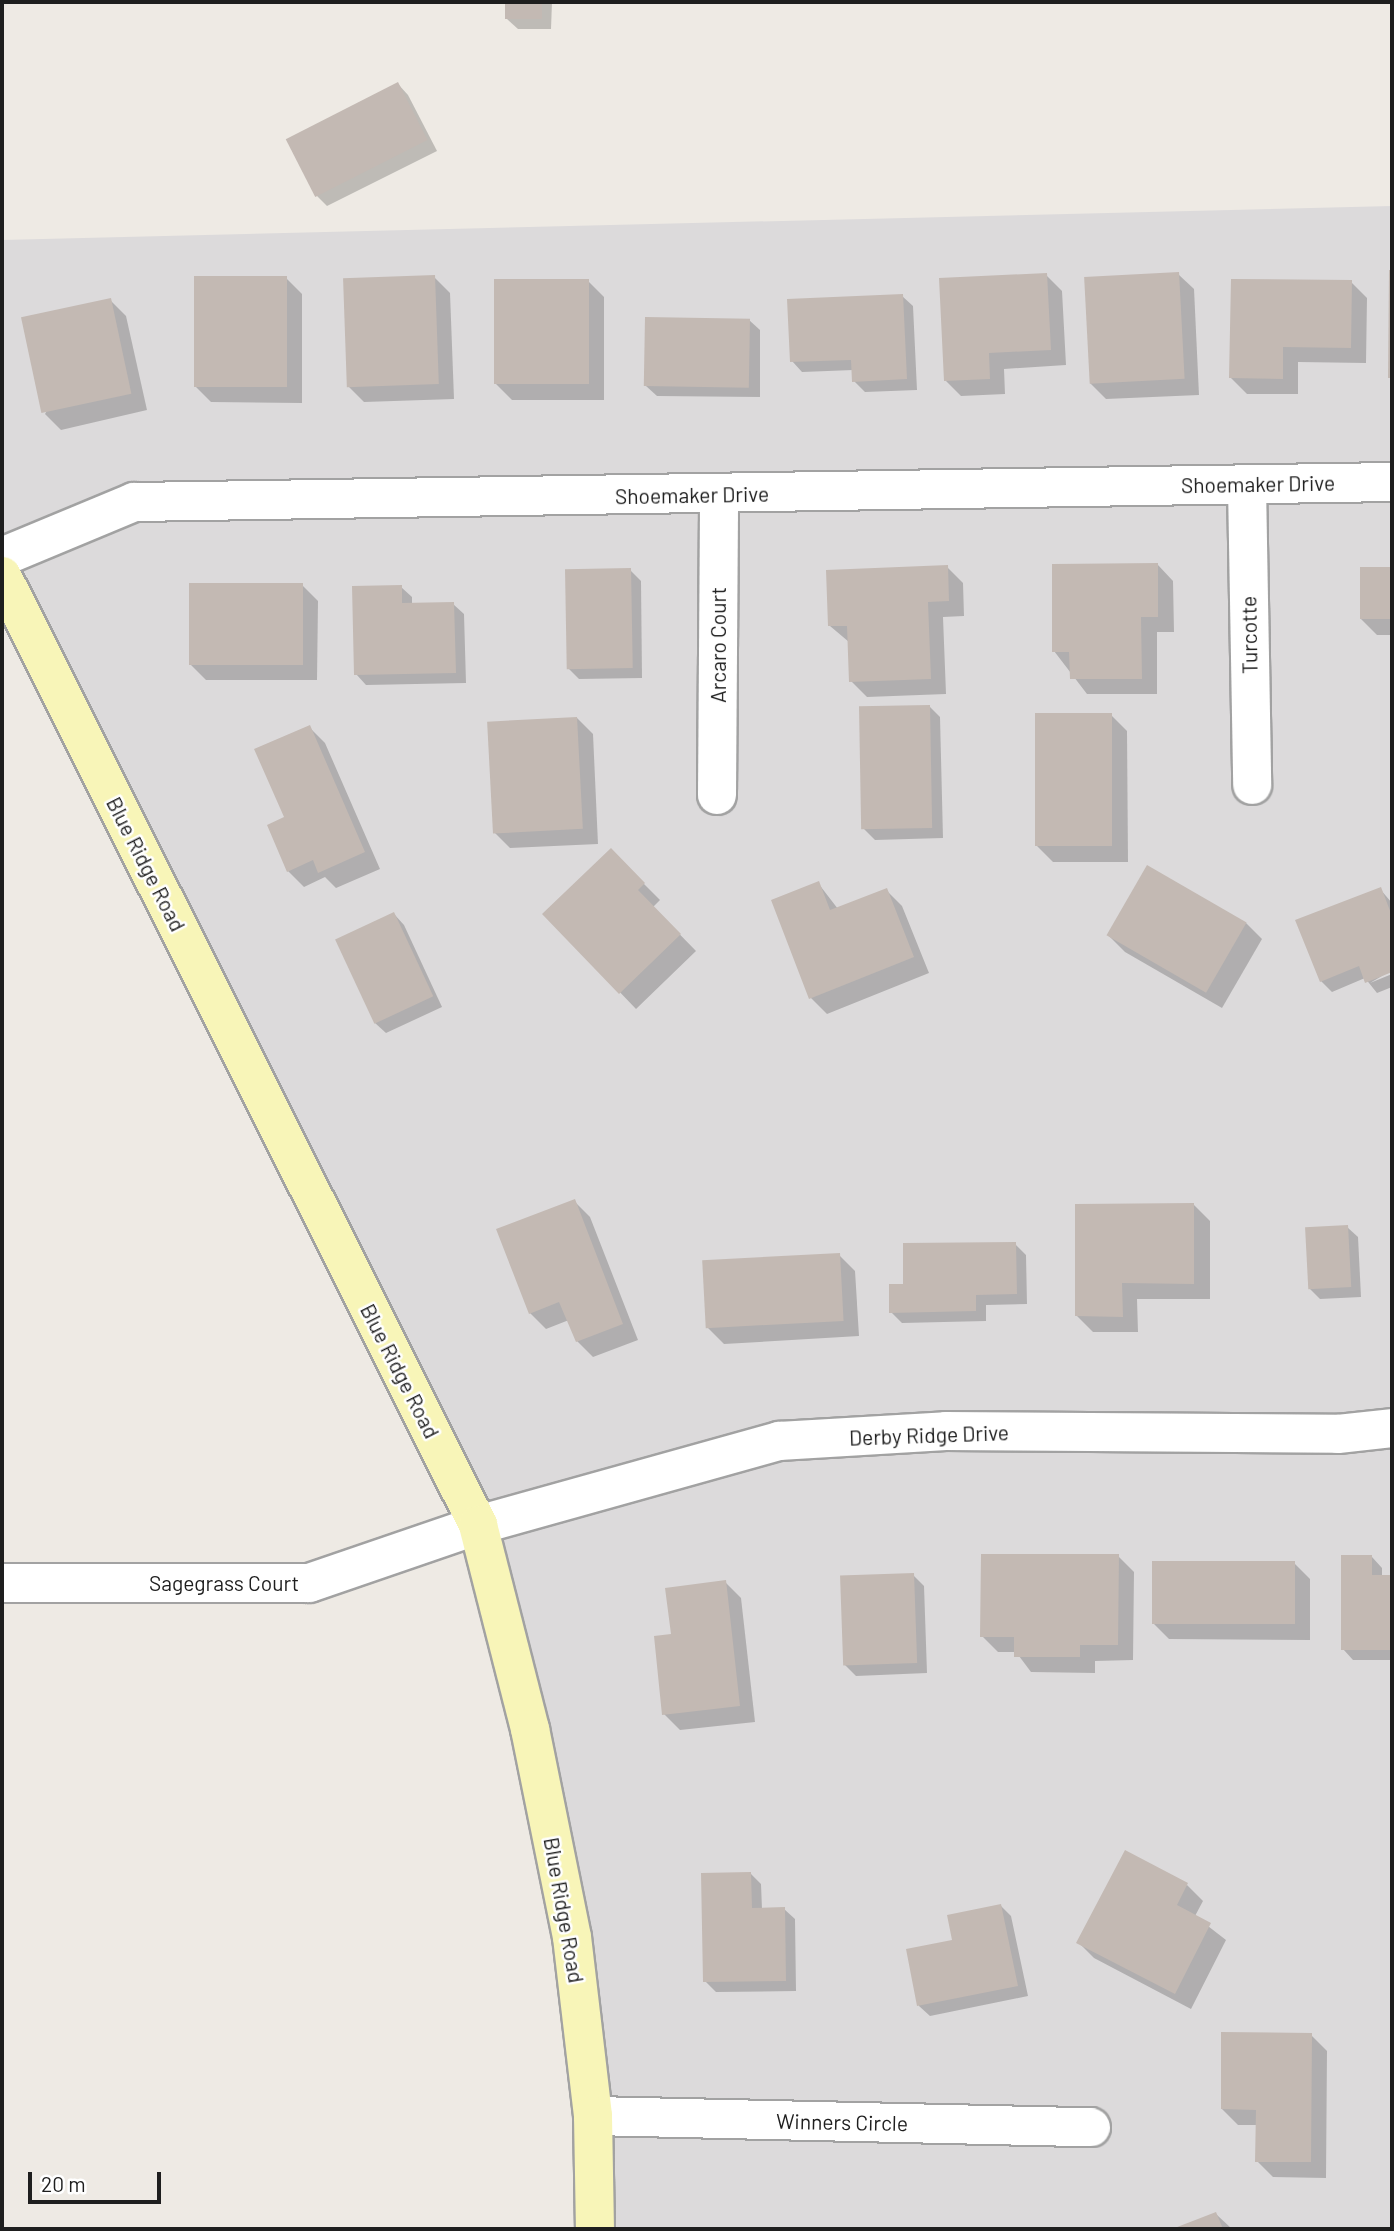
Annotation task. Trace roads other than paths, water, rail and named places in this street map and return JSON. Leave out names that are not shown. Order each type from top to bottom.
[{"type":"street","name":"Shoemaker Drive","points":[[2,557],[134,502],[719,495],[1392,482]]},
{"type":"street","name":"Turcotte","points":[[1247,485],[1252,785]]},
{"type":"street","name":"Arcaro Court","points":[[717,794],[719,495]]},
{"type":"street","name":"Blue Ridge Road","points":[[2,576],[478,1525],[530,1729],[572,1937],[593,2116],[595,2229]]},
{"type":"street","name":"Derby Ridge Drive","points":[[478,1525],[779,1441],[946,1431],[1338,1434],[1392,1428]]},
{"type":"street","name":"Sagegrass Court","points":[[2,1583],[309,1583],[478,1525]]},
{"type":"street","name":"Winners Circle","points":[[593,2116],[1091,2127]]}]
